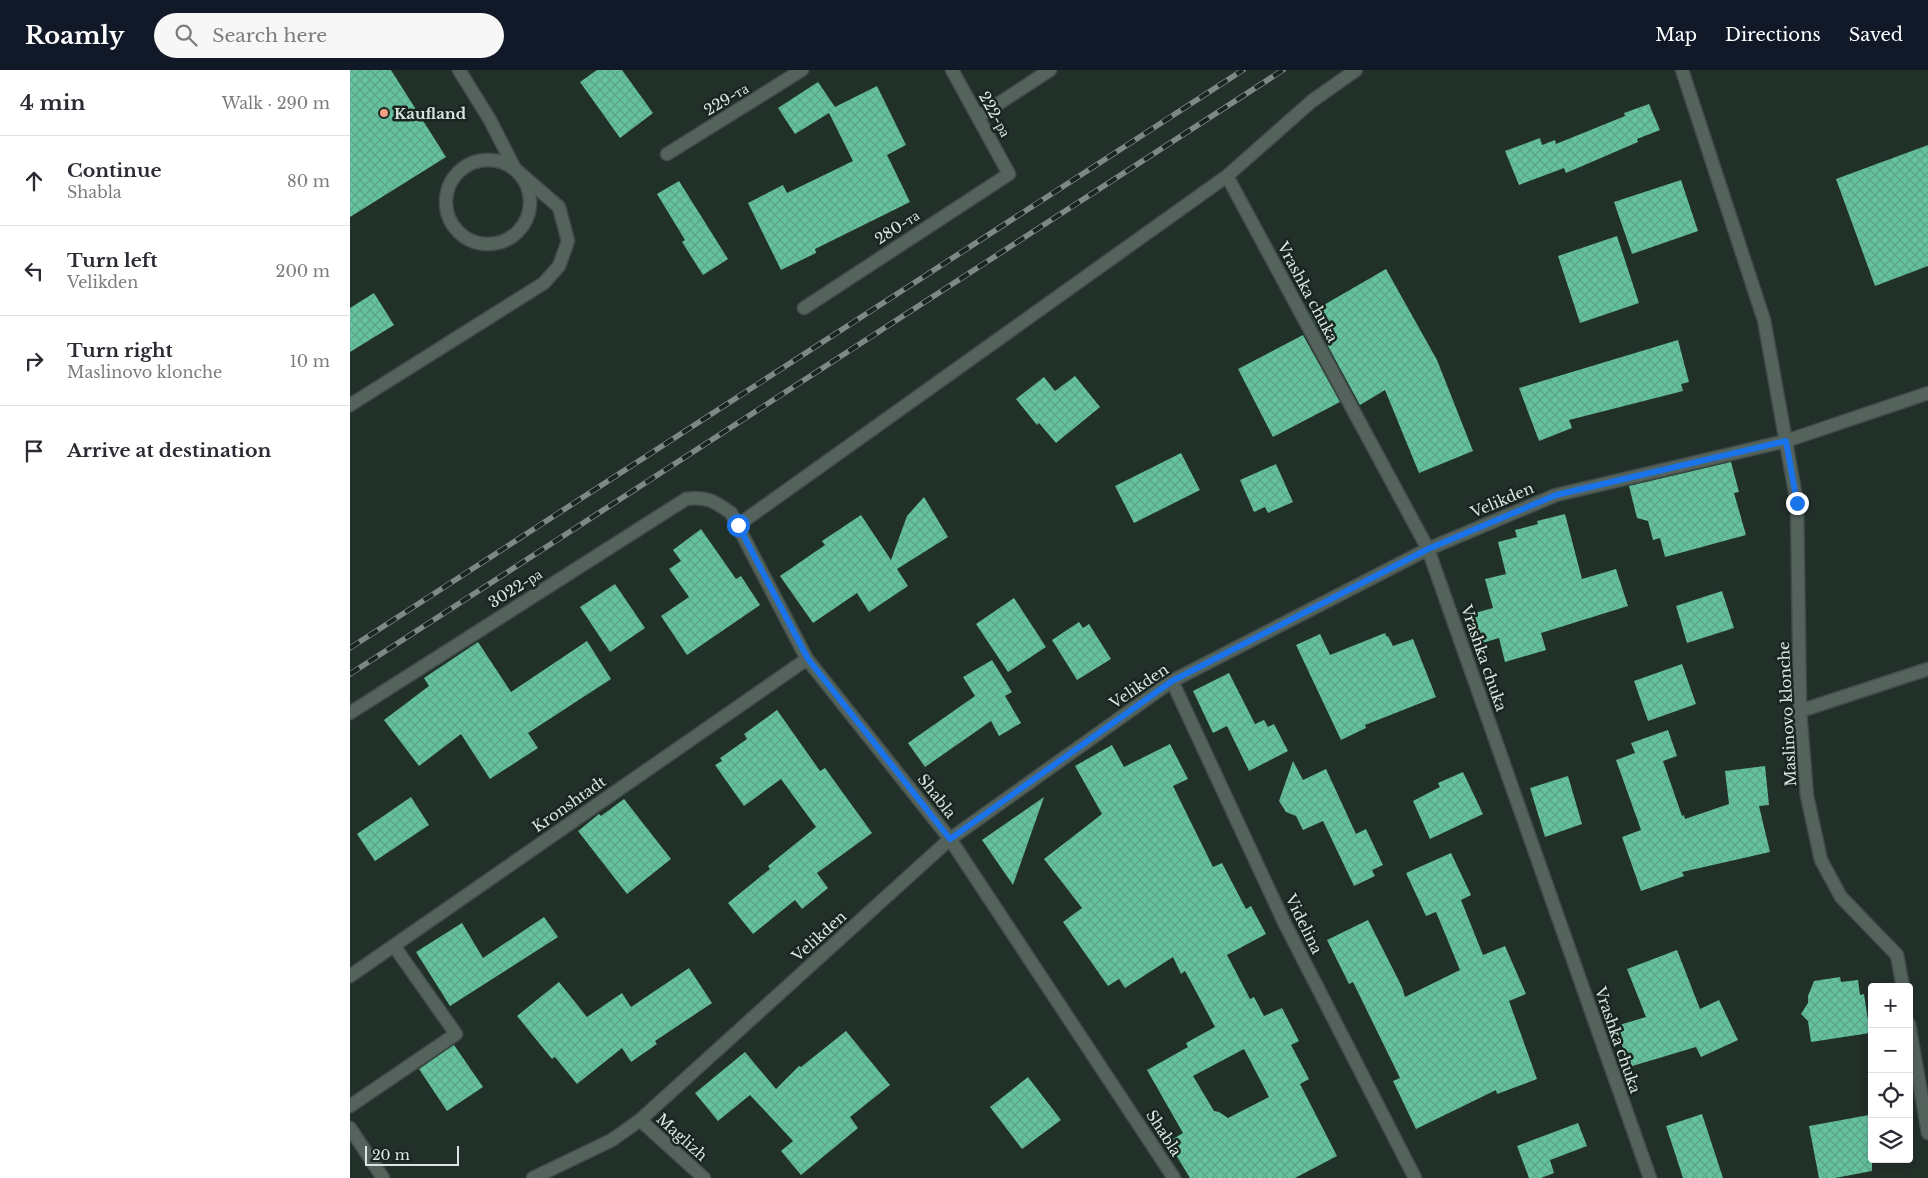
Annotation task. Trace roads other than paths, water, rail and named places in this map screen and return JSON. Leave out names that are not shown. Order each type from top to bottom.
[{"type":"street","points":[[350,405],[544,283],[559,266],[568,241],[559,207],[515,169],[503,163],[490,160],[476,162],[464,168],[454,177],[448,190],[446,203],[449,217],[456,228],[466,237],[479,243],[493,244],[506,240],[517,232],[526,220],[530,207],[529,193],[524,180],[515,169],[490,120],[459,70]]},
{"type":"street","name":"229-та","points":[[667,154],[802,70]]},
{"type":"street","name":"222-ра","points":[[952,70],[1009,174]]},
{"type":"street","points":[[978,118],[1050,70]]},
{"type":"street","points":[[738,525],[1226,176],[1312,101],[1356,70]]},
{"type":"street","name":"Maslinovo klonche","points":[[1682,70],[1764,320],[1797,503],[1800,711],[1807,796],[1821,860],[1841,897],[1897,955],[1901,983]]},
{"type":"street","name":"280-та","points":[[804,308],[1009,174]]},
{"type":"street","name":"Vrashka chuka","points":[[1226,176],[1428,549],[1650,1178]]},
{"type":"street","name":"Velikden","points":[[533,1178],[612,1140],[640,1120],[950,839],[1172,681],[1428,549],[1556,495],[1786,441],[1928,393]]},
{"type":"street","name":"Shabla","points":[[700,497],[714,501],[731,513],[808,659],[950,839],[1174,1178]]},
{"type":"street","name":"3022-ра","points":[[350,713],[682,501],[700,497]]},
{"type":"street","name":"Kronshtadt","points":[[350,976],[808,659]]},
{"type":"street","points":[[1800,711],[1928,669]]},
{"type":"street","name":"Videlina","points":[[1172,681],[1284,922],[1415,1178]]},
{"type":"street","points":[[350,1106],[456,1034],[394,946]]},
{"type":"street","points":[[1910,1028],[1928,1134]]},
{"type":"street","name":"Maglizh","points":[[640,1120],[704,1178]]},
{"type":"street","points":[[350,1128],[383,1178]]},
{"type":"railway","points":[[350,648],[1243,70]]},
{"type":"railway","points":[[350,674],[1283,70]]},
{"type":"place","name":"Kaufland","points":[[384,113]]}]
